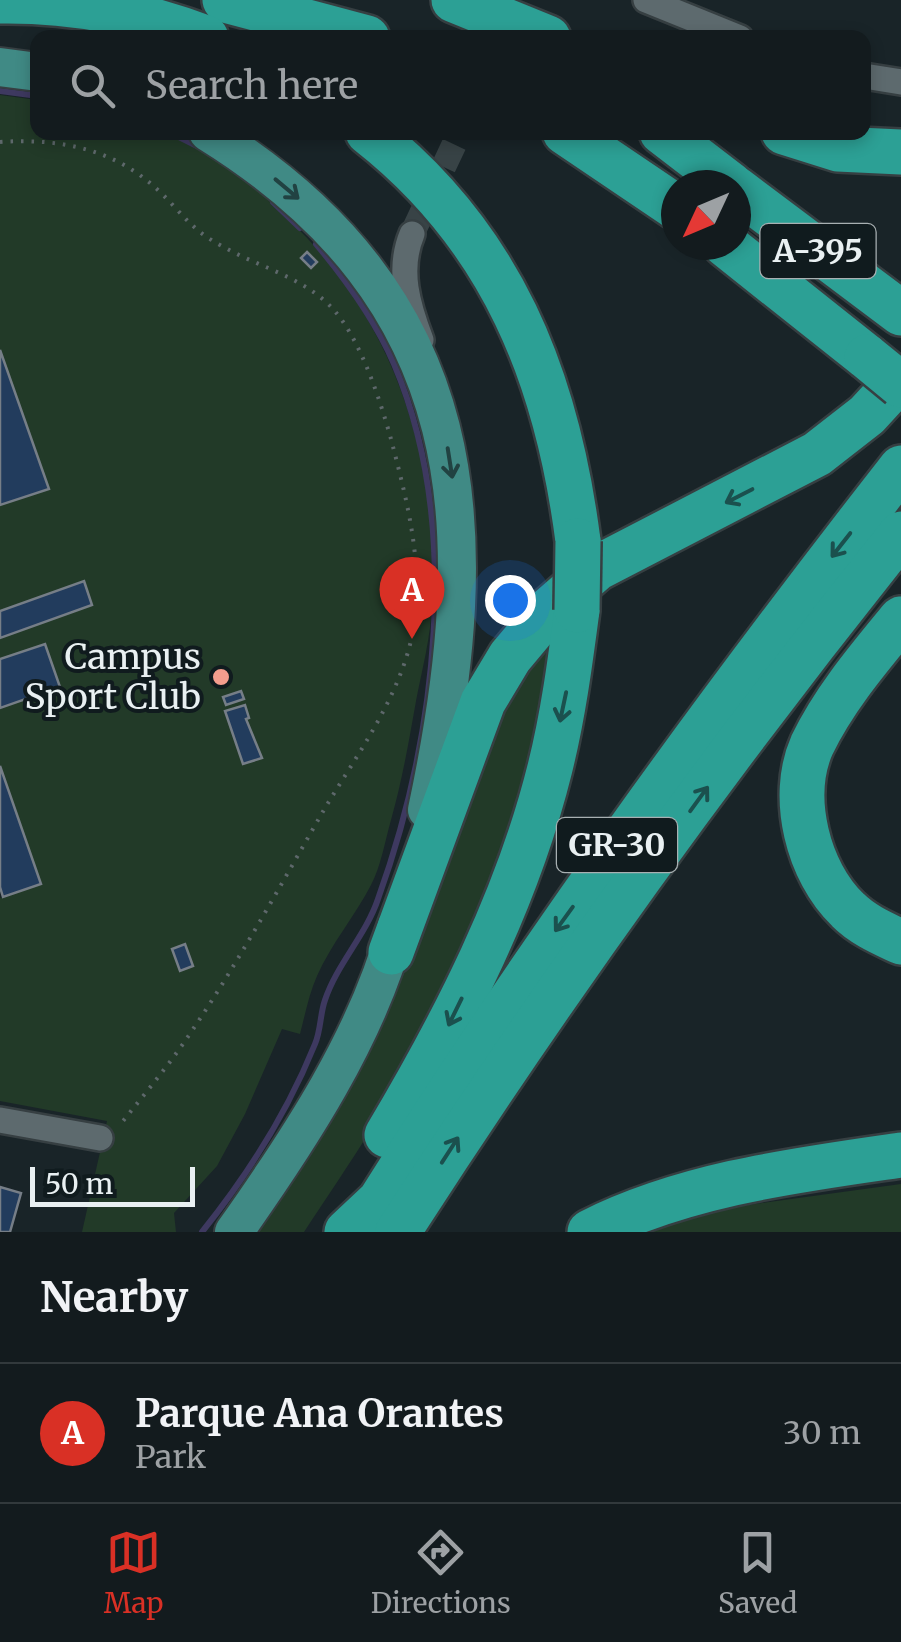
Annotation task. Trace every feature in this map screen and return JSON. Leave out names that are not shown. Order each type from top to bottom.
[{"type":"highway","points":[[225,0],[336,30]]},
{"type":"highway","points":[[419,0],[481,30]]},
{"type":"highway","points":[[454,0],[528,30]]},
{"type":"highway","points":[[0,1],[69,3],[132,14],[181,30]]},
{"type":"highway","points":[[343,1232],[358,1185],[466,991],[520,860],[549,770],[578,610],[578,540],[570,480],[538,362],[504,289],[449,213],[377,140]]},
{"type":"highway","points":[[577,140],[661,197]]},
{"type":"highway","name":"A-395","points":[[672,140],[712,170]]},
{"type":"highway","points":[[809,140],[838,149],[901,152]]},
{"type":"highway","name":"A-395","points":[[751,200],[901,313]]},
{"type":"highway","points":[[390,952],[483,702],[510,657],[550,608],[597,568],[817,454],[867,415],[890,373],[745,260]]},
{"type":"highway","name":"GR-30","points":[[343,1232],[380,1200],[550,938],[678,760],[901,468]]},
{"type":"highway","name":"GR-30","points":[[398,1232],[458,1138],[596,940],[817,639],[901,534]]},
{"type":"highway","points":[[901,619],[828,718],[811,748],[803,786],[804,824],[814,860],[832,893],[876,931],[901,942]]},
{"type":"highway","points":[[590,1232],[667,1203],[750,1180],[901,1155]]},
{"type":"main road","points":[[0,68],[30,71]]},
{"type":"main road","points":[[221,140],[298,198],[361,265],[398,319],[420,361],[447,444],[458,558],[452,656],[437,764],[390,952],[336,1071],[277,1172],[234,1232]]},
{"type":"street","points":[[646,0],[720,30]]},
{"type":"street","points":[[871,77],[901,82]]},
{"type":"street","points":[[412,234],[403,264],[406,287],[435,381],[437,406]]},
{"type":"street","points":[[0,1120],[100,1138]]},
{"type":"path","points":[[0,142],[32,140],[82,146],[127,164],[161,193],[190,226],[224,248],[280,272],[332,308],[354,340],[386,422],[408,502],[416,565],[415,620],[401,670],[378,719],[184,1044],[119,1127],[100,1138]]},
{"type":"green space","name":"Campus Sport Club","points":[[0,95],[30,99],[30,140],[181,140],[232,170],[275,207],[326,259],[357,302],[382,347],[403,396],[428,498],[432,551],[430,628],[402,776],[378,870],[317,976],[300,1034],[282,1029],[245,1114],[217,1166],[174,1213],[176,1232],[82,1232],[107,1121],[0,1101],[0,898],[41,883],[0,766],[0,708],[60,686],[45,644],[0,659]]},
{"type":"green space","points":[[553,615],[538,720],[510,824],[474,926],[431,1023],[387,1103],[304,1232],[252,1232],[474,742]]},
{"type":"green space","points":[[901,1184],[901,1232],[639,1232],[712,1210]]},
{"type":"building","points":[[307,252],[317,262],[311,268],[301,258]]},
{"type":"building","points":[[0,350],[49,489],[0,505]]},
{"type":"building","points":[[84,581],[92,605],[0,638],[0,611]]},
{"type":"building","points":[[45,644],[60,687],[0,708],[0,659]]},
{"type":"building","points":[[241,691],[244,699],[226,705],[223,697]]},
{"type":"building","points":[[245,705],[249,718],[246,719],[262,758],[243,764],[225,711]]},
{"type":"building","points":[[0,766],[41,884],[3,897],[0,887]]},
{"type":"building","points":[[185,944],[193,966],[180,971],[172,949]]},
{"type":"building","points":[[0,1187],[21,1193],[10,1232],[0,1232]]},
{"type":"waterway","points":[[0,91],[30,95]]},
{"type":"waterway","points":[[185,140],[199,147]]},
{"type":"waterway","points":[[273,202],[300,228]]},
{"type":"waterway","points":[[202,1232],[250,1166],[292,1094],[317,1039],[330,987],[373,912],[415,770],[427,702],[435,562],[429,493],[416,427],[378,332],[316,244]]},
{"type":"tunnel","points":[[412,234],[456,140]]},
{"type":"place","name":"Parque Ana Orantes","points":[[412,639]]},
{"type":"place","name":"Campus Sport Club","points":[[221,677]]}]
